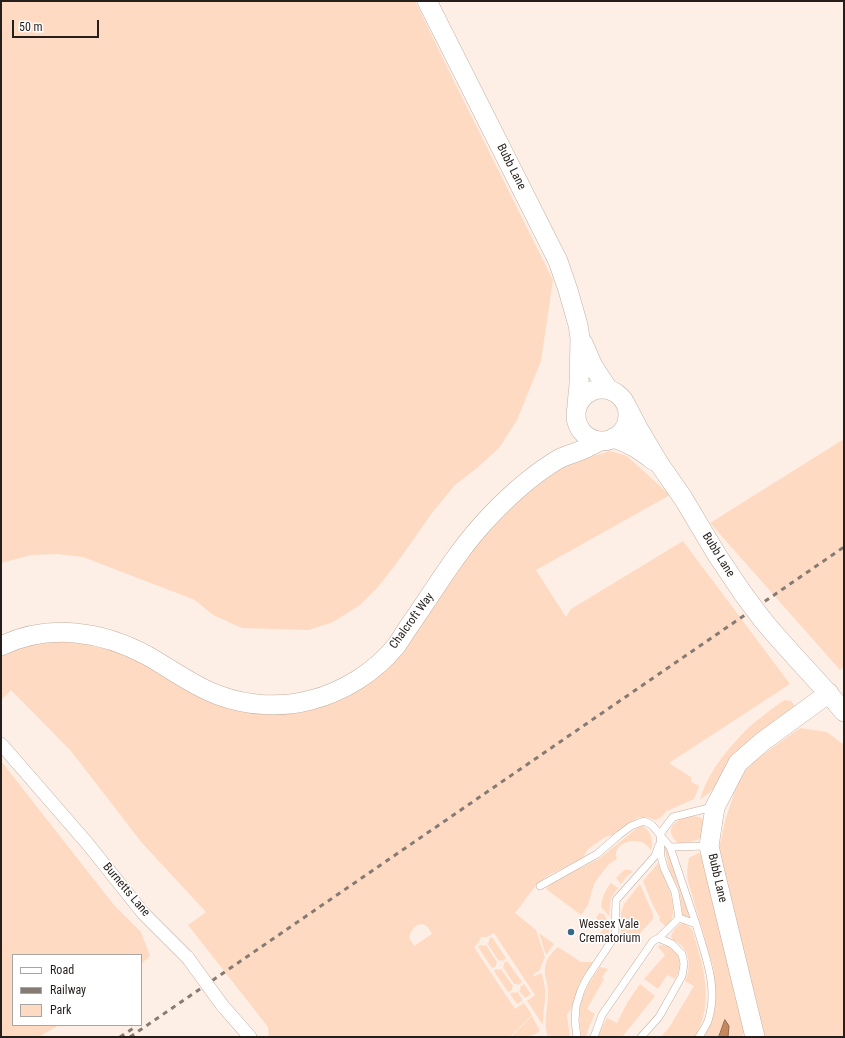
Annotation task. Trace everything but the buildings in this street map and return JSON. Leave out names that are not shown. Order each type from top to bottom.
[{"type":"street","name":"Bubb Lane","points":[[427,1],[558,261],[568,290],[578,325],[580,338],[579,384],[576,413]]},
{"type":"street","name":"Bubb Lane","points":[[580,338],[598,376],[608,389]]},
{"type":"street","points":[[600,388],[608,389],[618,393],[622,397],[627,407],[627,422],[620,434],[607,440],[594,440],[582,433],[578,427],[576,413],[580,398],[593,390],[600,388]]},
{"type":"street","name":"Bubb Lane","points":[[627,407],[660,465],[744,595],[762,619],[844,712]]},
{"type":"street","name":"Chalcroft Way","points":[[558,459],[564,449],[576,413]]},
{"type":"street","name":"Bubb Lane","points":[[607,440],[624,442],[638,449],[660,465]]},
{"type":"street","name":"Chalcroft Way","points":[[1,646],[24,637],[54,632],[95,635],[112,640],[147,655],[204,689],[233,700],[251,704],[283,705],[327,696],[352,683],[374,667],[396,646],[470,538],[515,492],[558,459],[607,440]]},
{"type":"street","name":"Bubb Lane","points":[[755,1037],[709,846],[715,807],[738,763],[762,742],[829,694]]},
{"type":"street","name":"Burnetts Lane","points":[[1,744],[87,843],[143,913],[188,958],[222,1004],[250,1037]]},
{"type":"lane","points":[[679,918],[675,892],[664,868],[661,857],[660,834],[673,817],[715,807]]},
{"type":"lane","points":[[540,886],[597,854],[631,826],[644,821],[652,825],[670,847],[696,924],[711,977],[712,998],[708,1021],[699,1037]]},
{"type":"lane","points":[[577,1037],[575,1021],[576,1006],[587,978],[615,936],[616,900],[655,856],[660,844]]},
{"type":"lane","points":[[670,847],[709,846]]},
{"type":"lane","points":[[679,918],[696,924]]},
{"type":"lane","points":[[594,1037],[602,1015],[653,941],[659,938],[679,918]]},
{"type":"lane","points":[[641,1037],[659,1017],[682,976],[684,964],[682,954],[672,944],[659,938]]},
{"type":"green space","points":[[1,1],[415,1],[553,280],[541,361],[517,420],[499,448],[455,485],[432,513],[379,586],[360,605],[333,622],[309,630],[242,628],[213,615],[195,600],[83,557],[57,554],[31,555],[1,563]]},
{"type":"green space","points":[[844,439],[844,667],[840,670],[710,523]]},
{"type":"green space","points":[[610,451],[627,456],[670,495],[536,570],[566,617],[571,609],[683,541],[790,684],[669,763],[691,777],[691,782],[698,785],[699,787],[694,799],[667,811],[660,818],[655,820],[646,817],[635,819],[614,835],[605,837],[587,850],[583,858],[549,875],[537,884],[515,913],[536,930],[545,957],[540,970],[534,974],[533,977],[541,973],[545,986],[543,1025],[527,1001],[535,995],[494,933],[487,937],[481,937],[479,942],[474,947],[515,1009],[524,1003],[532,1015],[510,1037],[269,1037],[268,1027],[188,925],[206,912],[142,843],[71,751],[11,690],[1,700],[1,653],[45,639],[103,644],[226,704],[349,691],[470,552],[522,497],[567,464]],"holes":[[[423,924],[428,927],[432,934],[414,946],[409,938],[413,928],[417,925]]]},
{"type":"green space","points":[[785,700],[791,701],[795,706],[717,786],[700,800],[703,790],[713,770],[733,743],[748,728]]},
{"type":"green space","points":[[800,728],[827,732],[844,745],[844,1037],[763,1037],[719,848],[725,821],[737,784],[745,771],[754,761]]},
{"type":"green space","points":[[1,761],[114,905],[141,932],[150,956],[142,963],[142,954],[12,954],[12,1026],[57,1026],[39,1037],[1,1037]]},
{"type":"green space","points":[[688,816],[700,817],[706,822],[701,838],[690,842],[678,843],[671,834],[672,826],[678,820]]},
{"type":"green space","points":[[643,826],[646,828],[651,837],[651,850],[644,843],[636,841],[627,842],[619,847],[616,854],[617,859],[609,864],[594,884],[588,905],[581,915],[546,889],[551,883],[600,858],[637,828]]},
{"type":"green space","points":[[664,844],[668,849],[691,918],[682,916],[679,889],[670,872]]},
{"type":"green space","points":[[698,853],[707,855],[749,1033],[743,1035],[743,1037],[704,1037],[710,1021],[714,1003],[715,984],[713,967],[687,877],[689,858]]},
{"type":"green space","points":[[658,863],[670,892],[673,909],[673,916],[670,923],[666,927],[659,920],[660,918],[643,881]]},
{"type":"green space","points":[[624,870],[630,870],[633,872],[627,876],[621,884],[616,878]]},
{"type":"green space","points":[[611,883],[618,888],[611,898],[609,916],[601,907],[604,894]]},
{"type":"green space","points":[[640,884],[653,914],[653,919],[633,941],[627,936],[625,939],[622,937],[621,913],[624,904]]},
{"type":"green space","points":[[599,913],[604,914],[609,925],[609,934],[605,942],[599,935],[604,927],[596,918]]},
{"type":"green space","points":[[683,923],[691,928],[694,934],[703,969],[706,992],[704,1014],[695,1037],[661,1037],[670,1026],[694,986],[685,981],[689,963],[686,952],[679,943],[673,940],[671,936],[676,928]]},
{"type":"green space","points":[[539,933],[554,944],[546,955]]},
{"type":"green space","points":[[492,937],[506,958],[503,961],[499,961],[487,943]]},
{"type":"green space","points":[[481,945],[486,945],[497,962],[496,966],[492,968],[478,947]]},
{"type":"green space","points":[[660,945],[672,948],[676,952],[679,968],[675,979],[667,975],[658,989],[644,979],[665,955],[658,947]]},
{"type":"green space","points":[[558,947],[581,962],[594,963],[579,984],[572,1008],[567,1015],[570,1037],[548,1037],[546,1031],[548,990],[545,965],[549,956]]},
{"type":"green space","points":[[507,961],[522,982],[518,985],[514,984],[503,967],[504,963]]},
{"type":"green space","points":[[600,967],[608,969],[602,977],[604,979],[587,1009],[595,1014],[586,1037],[582,1037],[579,1017],[582,1000],[589,984]]},
{"type":"green space","points":[[501,969],[513,986],[512,990],[508,992],[494,971]]},
{"type":"green space","points":[[524,984],[531,994],[525,998],[519,991],[521,989],[520,987]]},
{"type":"green space","points":[[640,984],[655,996],[623,1036],[624,1037],[598,1037],[607,1018],[617,1023],[627,1003]]},
{"type":"green space","points":[[517,992],[523,1000],[517,1004],[510,994]]},
{"type":"green space","points":[[532,1016],[540,1031],[530,1036],[511,1037]]},
{"type":"shaded area","points":[[725,1020],[729,1026],[728,1037],[719,1037]]},
{"type":"railway","points":[[130,1037],[844,547]]},
{"type":"railway","points":[[120,1037],[135,1027]]},
{"type":"place","name":"Wessex Vale Crematorium","points":[[571,932]]}]
